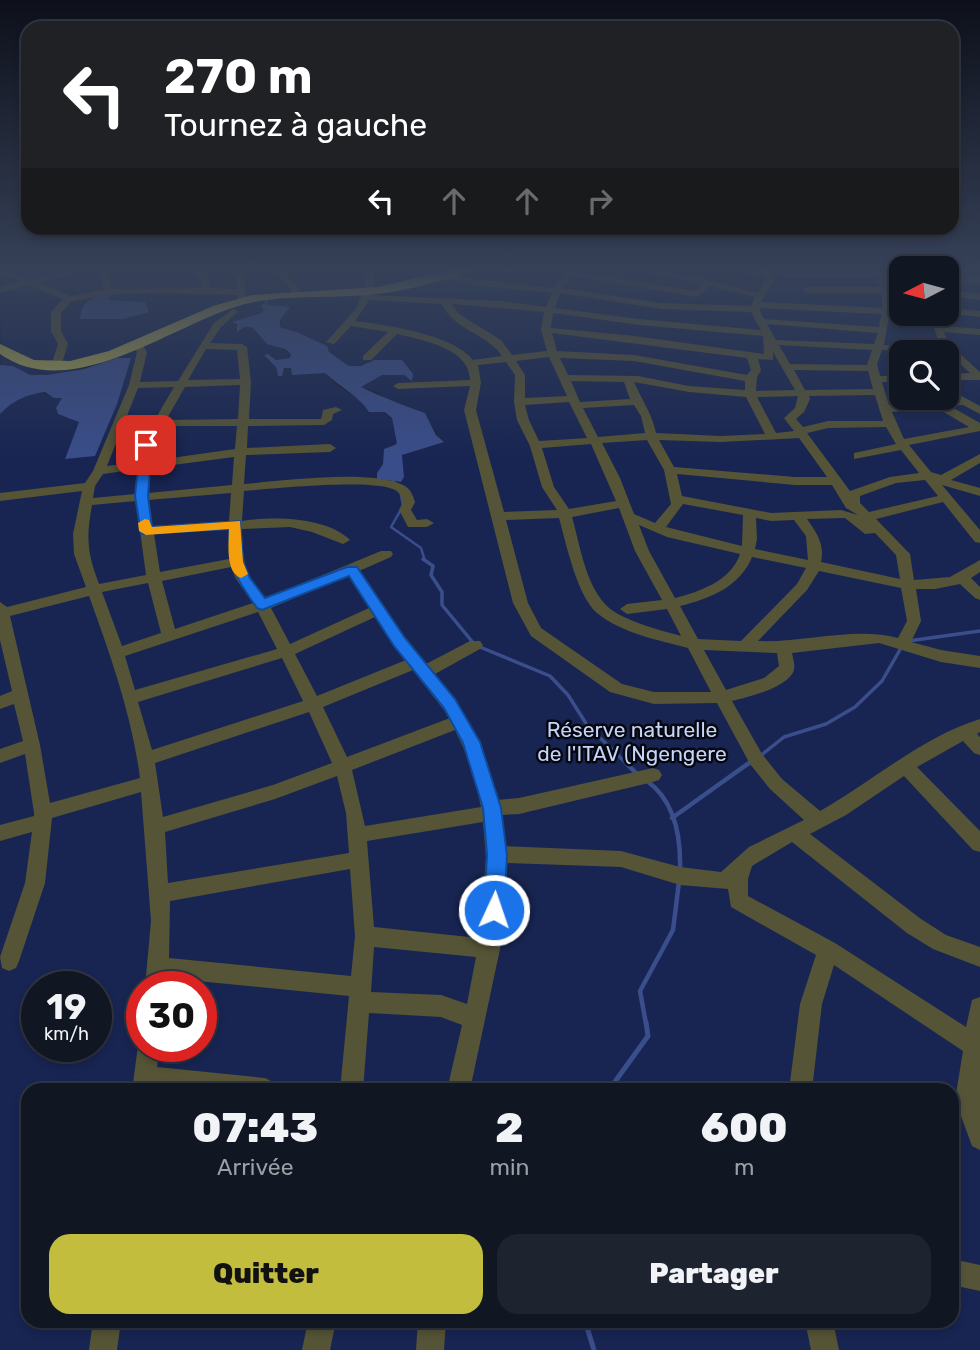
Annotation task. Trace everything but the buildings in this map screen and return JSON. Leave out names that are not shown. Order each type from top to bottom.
[{"type":"highway","points":[[0,348],[22,363],[56,366],[99,358],[160,333]]},
{"type":"street","points":[[56,366],[63,344],[57,333]]},
{"type":"street","points":[[169,636],[154,578],[141,496],[146,445],[213,333]]},
{"type":"street","points":[[331,342],[339,333]]},
{"type":"street","points":[[367,358],[392,333]]},
{"type":"street","points":[[404,333],[452,349],[471,363],[475,370],[470,410],[514,571],[517,591],[529,624],[536,632],[615,688],[629,694],[659,698],[721,696],[755,688],[783,675],[787,666],[784,648]]},
{"type":"street","points":[[484,333],[498,342],[520,375],[519,402],[523,419],[536,445],[548,486],[564,511],[583,578],[600,608],[651,633],[692,644],[784,648],[879,638],[941,656],[980,662]]},
{"type":"street","points":[[546,333],[574,402],[627,510],[642,551],[756,759],[776,784],[818,821]]},
{"type":"street","points":[[575,333],[769,358],[767,333]]},
{"type":"street","points":[[636,333],[634,358],[639,370],[633,379],[637,402],[647,416],[651,436],[670,470],[677,499],[672,512],[658,528]]},
{"type":"street","points":[[770,333],[805,399],[800,410],[790,418],[838,481],[862,518],[895,555],[906,584],[914,621],[903,643]]},
{"type":"street","points":[[882,333],[872,360],[873,374],[890,424],[902,444],[980,539]]},
{"type":"street","points":[[779,342],[889,349]]},
{"type":"street","points":[[137,343],[142,352],[134,384],[88,494],[80,534],[81,554],[96,589],[117,653],[146,759],[155,827],[161,921],[157,971]]},
{"type":"street","points":[[204,346],[242,346],[246,383],[241,424],[240,488],[235,525],[236,562],[314,704],[342,765],[352,798],[358,835],[365,936],[352,1083]]},
{"type":"street","points":[[719,392],[732,352]]},
{"type":"street","points":[[471,363],[553,354],[634,358],[751,379]]},
{"type":"street","points":[[751,355],[756,370],[751,379],[752,394],[761,421],[773,437]]},
{"type":"street","points":[[959,360],[979,373]]},
{"type":"street","points":[[787,367],[889,377]]},
{"type":"street","points":[[959,376],[979,373]]},
{"type":"street","points":[[565,378],[633,379],[676,387],[752,394],[879,392]]},
{"type":"street","points":[[134,384],[246,383]]},
{"type":"street","points":[[398,386],[475,383]]},
{"type":"street","points":[[959,399],[980,411]]},
{"type":"street","points":[[519,402],[637,402]]},
{"type":"street","points":[[959,403],[963,402]]},
{"type":"street","points":[[157,423],[324,422],[328,418],[327,412],[335,410]]},
{"type":"street","points":[[949,410],[980,428]]},
{"type":"street","points":[[536,445],[651,436],[794,436],[804,429],[825,426],[890,424]]},
{"type":"street","points":[[858,456],[980,428]]},
{"type":"street","points":[[99,471],[242,452],[330,448]]},
{"type":"street","points":[[841,514],[854,503],[854,494],[908,477],[951,476],[980,458]]},
{"type":"street","points":[[670,470],[795,481],[838,481]]},
{"type":"street","points":[[929,475],[956,487],[980,492]]},
{"type":"street","points":[[0,499],[88,494],[141,496],[323,482],[395,486],[407,494],[409,502],[405,510],[409,521],[413,524],[427,523]]},
{"type":"street","points":[[677,499],[748,513],[799,517],[841,514],[862,518],[945,498]]},
{"type":"street","points":[[498,516],[627,510],[658,528],[692,540],[906,584],[935,586],[962,578],[980,564]]},
{"type":"street","points":[[627,609],[690,600],[719,587],[735,575],[747,551],[751,530],[748,513]]},
{"type":"street","points":[[745,646],[789,603],[808,578],[814,565],[814,537],[799,517]]},
{"type":"street","points":[[146,531],[288,522],[322,528],[343,540]]},
{"type":"street","points":[[117,653],[262,605],[386,554]]},
{"type":"street","points":[[9,961],[35,883],[43,817],[32,745],[5,653],[0,611],[236,562]]},
{"type":"street","points":[[352,570],[377,610],[460,721],[471,742],[492,810],[497,855],[490,949],[460,1083]]},
{"type":"street","points":[[962,578],[980,595]]},
{"type":"street","points":[[130,698],[285,652],[377,610]]},
{"type":"street","points":[[146,759],[421,667],[475,645]]},
{"type":"street","points":[[0,703],[19,695]]},
{"type":"street","points":[[155,827],[275,792],[460,721]]},
{"type":"street","points":[[497,855],[621,859],[680,876],[726,881],[732,870],[743,863],[972,728],[980,748]]},
{"type":"street","points":[[0,756],[32,745]]},
{"type":"street","points":[[905,766],[980,844]]},
{"type":"street","points":[[358,835],[519,806],[649,776]]},
{"type":"street","points":[[0,833],[150,782]]},
{"type":"street","points":[[793,832],[914,926],[940,942],[980,957]]},
{"type":"street","points":[[158,894],[360,859]]},
{"type":"street","points":[[743,863],[738,879],[738,901],[828,950],[974,1045]]},
{"type":"street","points":[[365,936],[490,949]]},
{"type":"street","points":[[801,1083],[811,1004],[828,950]]},
{"type":"street","points":[[217,982],[360,994],[441,1006],[474,1018]]},
{"type":"street","points":[[980,1008],[974,1045],[975,1074],[967,1100],[980,1138]]},
{"type":"street","points":[[144,1083],[147,1062]]},
{"type":"street","points":[[959,1274],[980,1278]]},
{"type":"street","points":[[103,1350],[106,1328]]},
{"type":"street","points":[[316,1350],[321,1328]]},
{"type":"street","points":[[429,1350],[431,1328]]},
{"type":"street","points":[[820,1328],[825,1350]]},
{"type":"green space","name":"Réserve naturelle de l'ITAV (Ngengere","points":[[1,333],[256,333],[291,354],[290,358],[276,360],[270,355],[264,355],[277,367],[276,375],[288,367],[299,375],[325,373],[335,384],[365,403],[367,409],[385,412],[392,418],[397,444],[385,448],[383,464],[377,473],[395,483],[401,482],[404,477],[401,455],[444,442],[425,413],[387,401],[379,393],[361,387],[382,375],[404,375],[407,379],[402,360],[374,360],[361,366],[349,366],[329,352],[326,346],[299,333],[980,333],[980,1350],[0,1350],[0,414],[28,395],[52,395],[63,400],[56,408],[58,414],[79,421],[79,424],[131,359],[108,361],[45,375],[24,373],[10,367],[1,367]]},
{"type":"shaded area","points":[[257,333],[299,333],[327,346],[329,352],[349,366],[361,366],[374,360],[402,360],[413,374],[412,381],[404,375],[382,375],[361,387],[425,413],[436,435],[444,442],[402,455],[404,477],[401,482],[377,479],[377,473],[383,464],[384,449],[397,444],[392,418],[385,412],[369,412],[355,396],[325,373],[292,375],[291,368],[284,368],[282,376],[278,376],[276,367],[264,355],[268,354],[276,360],[290,358],[291,354],[285,349],[267,344]]},
{"type":"shaded area","points":[[117,358],[131,358],[117,404],[95,456],[65,459],[79,422],[58,414],[56,408],[62,398],[54,398],[45,392],[32,395],[20,399],[0,414],[0,365],[13,366],[30,375],[47,375],[84,369]]},
{"type":"waterway","points":[[283,333],[339,382],[369,399]]},
{"type":"waterway","points":[[366,397],[385,408],[405,428],[389,462],[395,486]]},
{"type":"waterway","points":[[401,495],[403,506],[391,527],[421,548],[425,560]]},
{"type":"waterway","points":[[425,560],[433,566],[431,575],[442,592],[442,605],[475,645],[550,676],[568,695],[587,725],[628,765]]},
{"type":"waterway","points":[[908,641],[980,631]]},
{"type":"waterway","points":[[759,757],[784,737],[826,724],[855,707],[882,681],[901,648]]},
{"type":"waterway","points":[[747,765],[753,761]]},
{"type":"waterway","points":[[673,817],[749,763]]},
{"type":"waterway","points":[[628,765],[638,775]]},
{"type":"waterway","points":[[647,781],[664,799],[673,817]]},
{"type":"waterway","points":[[673,817],[679,845],[680,870]]},
{"type":"waterway","points":[[646,1024],[640,991],[673,930],[679,882]]},
{"type":"waterway","points":[[614,1083],[648,1036],[646,1022]]},
{"type":"waterway","points":[[587,1328],[594,1350]]},
{"type":"slow traffic","points":[[145,523],[146,531],[235,524],[236,562],[241,574]]},
{"type":"route","points":[[146,445],[141,496],[146,531],[235,524],[236,562],[243,579],[262,605],[352,570],[400,642],[449,704],[471,742],[492,808],[497,855],[494,910]]}]
